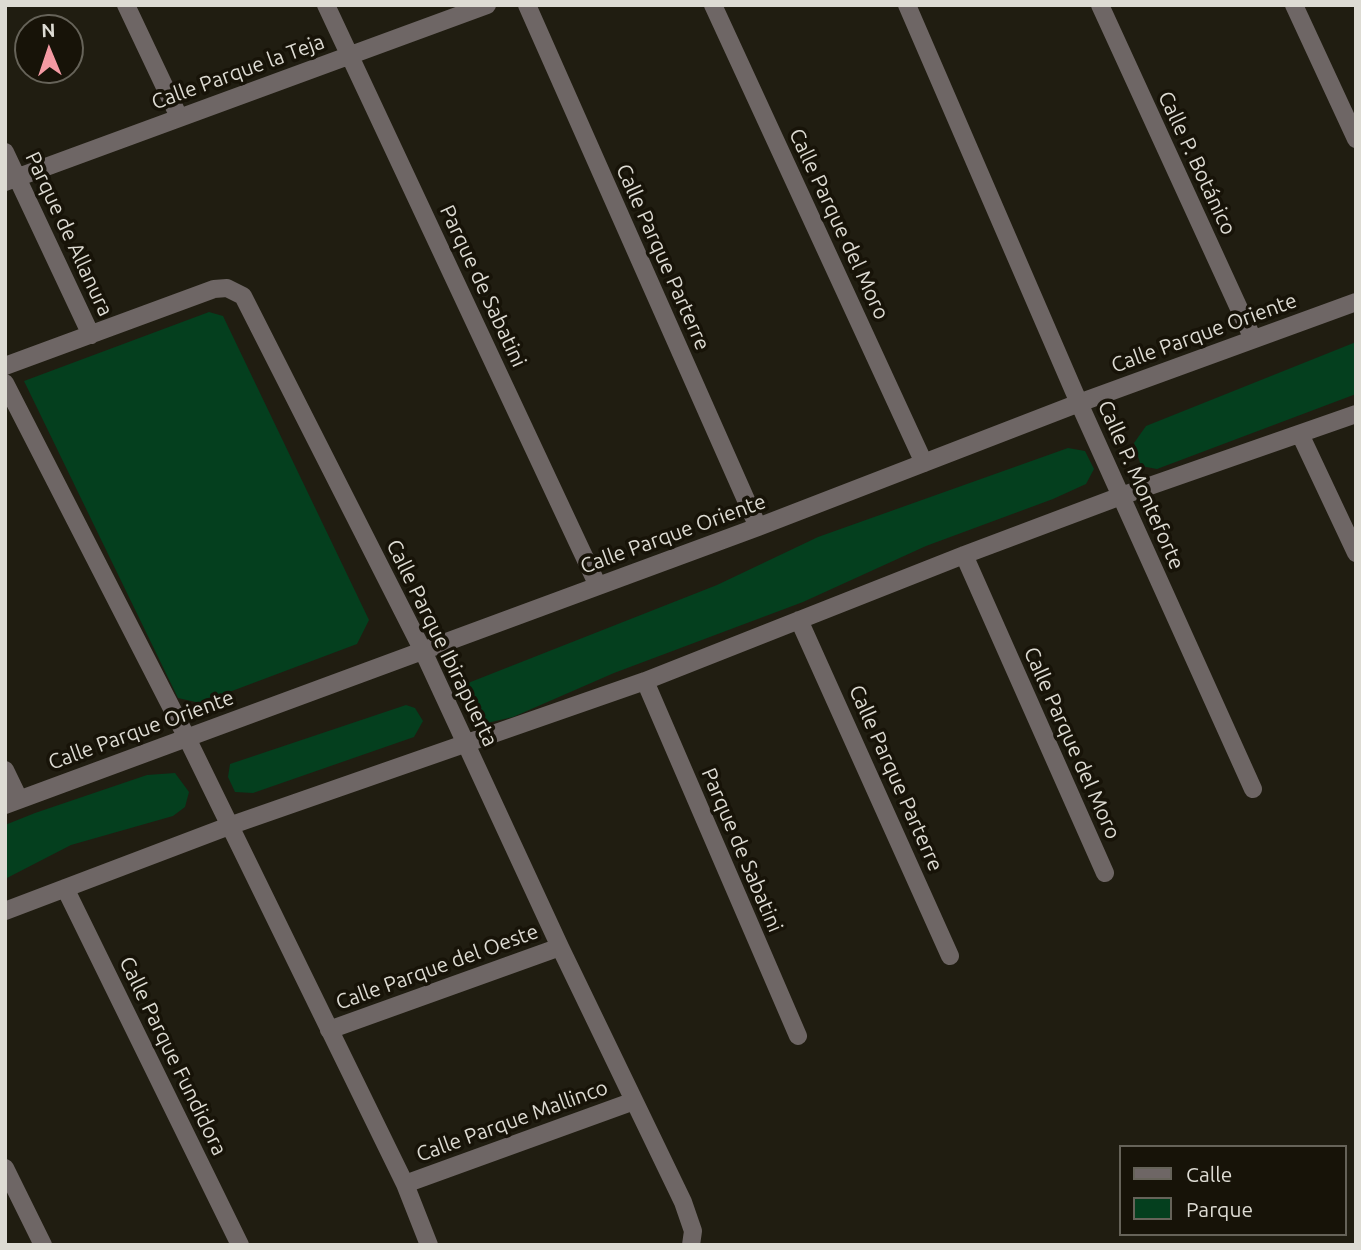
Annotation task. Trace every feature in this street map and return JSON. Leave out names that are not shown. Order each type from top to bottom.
[{"type":"street","points":[[126,5],[179,117]]},
{"type":"street","name":"Parque de Sabatini","points":[[326,5],[598,586]]},
{"type":"street","name":"Calle Parque la Teja","points":[[11,180],[487,5]]},
{"type":"street","name":"Calle Parque Parterre","points":[[527,5],[758,527]]},
{"type":"street","name":"Calle Parque del Moro","points":[[713,5],[924,463]]},
{"type":"street","name":"Calle P. Monteforte","points":[[907,5],[1079,403],[1252,789]]},
{"type":"street","name":"Calle P. Botánico","points":[[1100,5],[1254,339]]},
{"type":"street","points":[[1294,5],[1356,139]]},
{"type":"street","name":"Parque de Allanura","points":[[5,152],[11,180],[91,335]]},
{"type":"street","name":"Calle Parque Ibirapuerta","points":[[5,366],[214,289],[227,288],[243,296],[423,651],[466,742],[560,947],[690,1218],[691,1245]]},
{"type":"street","name":"Calle Parque Oriente","points":[[12,802],[758,527],[1079,403],[1356,302]]},
{"type":"street","points":[[5,383],[187,737],[405,1184],[429,1245]]},
{"type":"street","points":[[5,911],[229,826],[645,681],[1121,496],[1356,414]]},
{"type":"street","points":[[1300,434],[1356,553]]},
{"type":"street","name":"Calle Parque del Moro","points":[[964,555],[1105,873]]},
{"type":"street","name":"Calle Parque Parterre","points":[[799,620],[950,956]]},
{"type":"street","name":"Parque de Sabatini","points":[[645,681],[798,1036]]},
{"type":"street","points":[[5,770],[12,802]]},
{"type":"street","name":"Calle Parque Fundidora","points":[[65,888],[240,1245]]},
{"type":"street","name":"Calle Parque del Oeste","points":[[329,1030],[560,947]]},
{"type":"street","name":"Calle Parque Mallinco","points":[[405,1184],[634,1101]]},
{"type":"street","points":[[5,1168],[43,1245]]},
{"type":"green space","points":[[209,312],[223,316],[369,620],[357,644],[200,703],[178,698],[24,381]]},
{"type":"green space","points":[[1356,342],[1356,394],[1157,469],[1141,466],[1134,443],[1146,426]]},
{"type":"green space","points":[[1068,448],[1085,451],[1094,469],[1086,484],[1053,499],[926,546],[803,602],[614,673],[513,717],[483,724],[469,713],[464,697],[468,683],[717,585],[818,537]]},
{"type":"green space","points":[[406,705],[415,708],[423,721],[414,737],[253,793],[235,792],[228,777],[230,764]]},
{"type":"green space","points":[[175,773],[189,792],[185,807],[173,816],[71,845],[5,879],[5,825],[147,775]]}]
